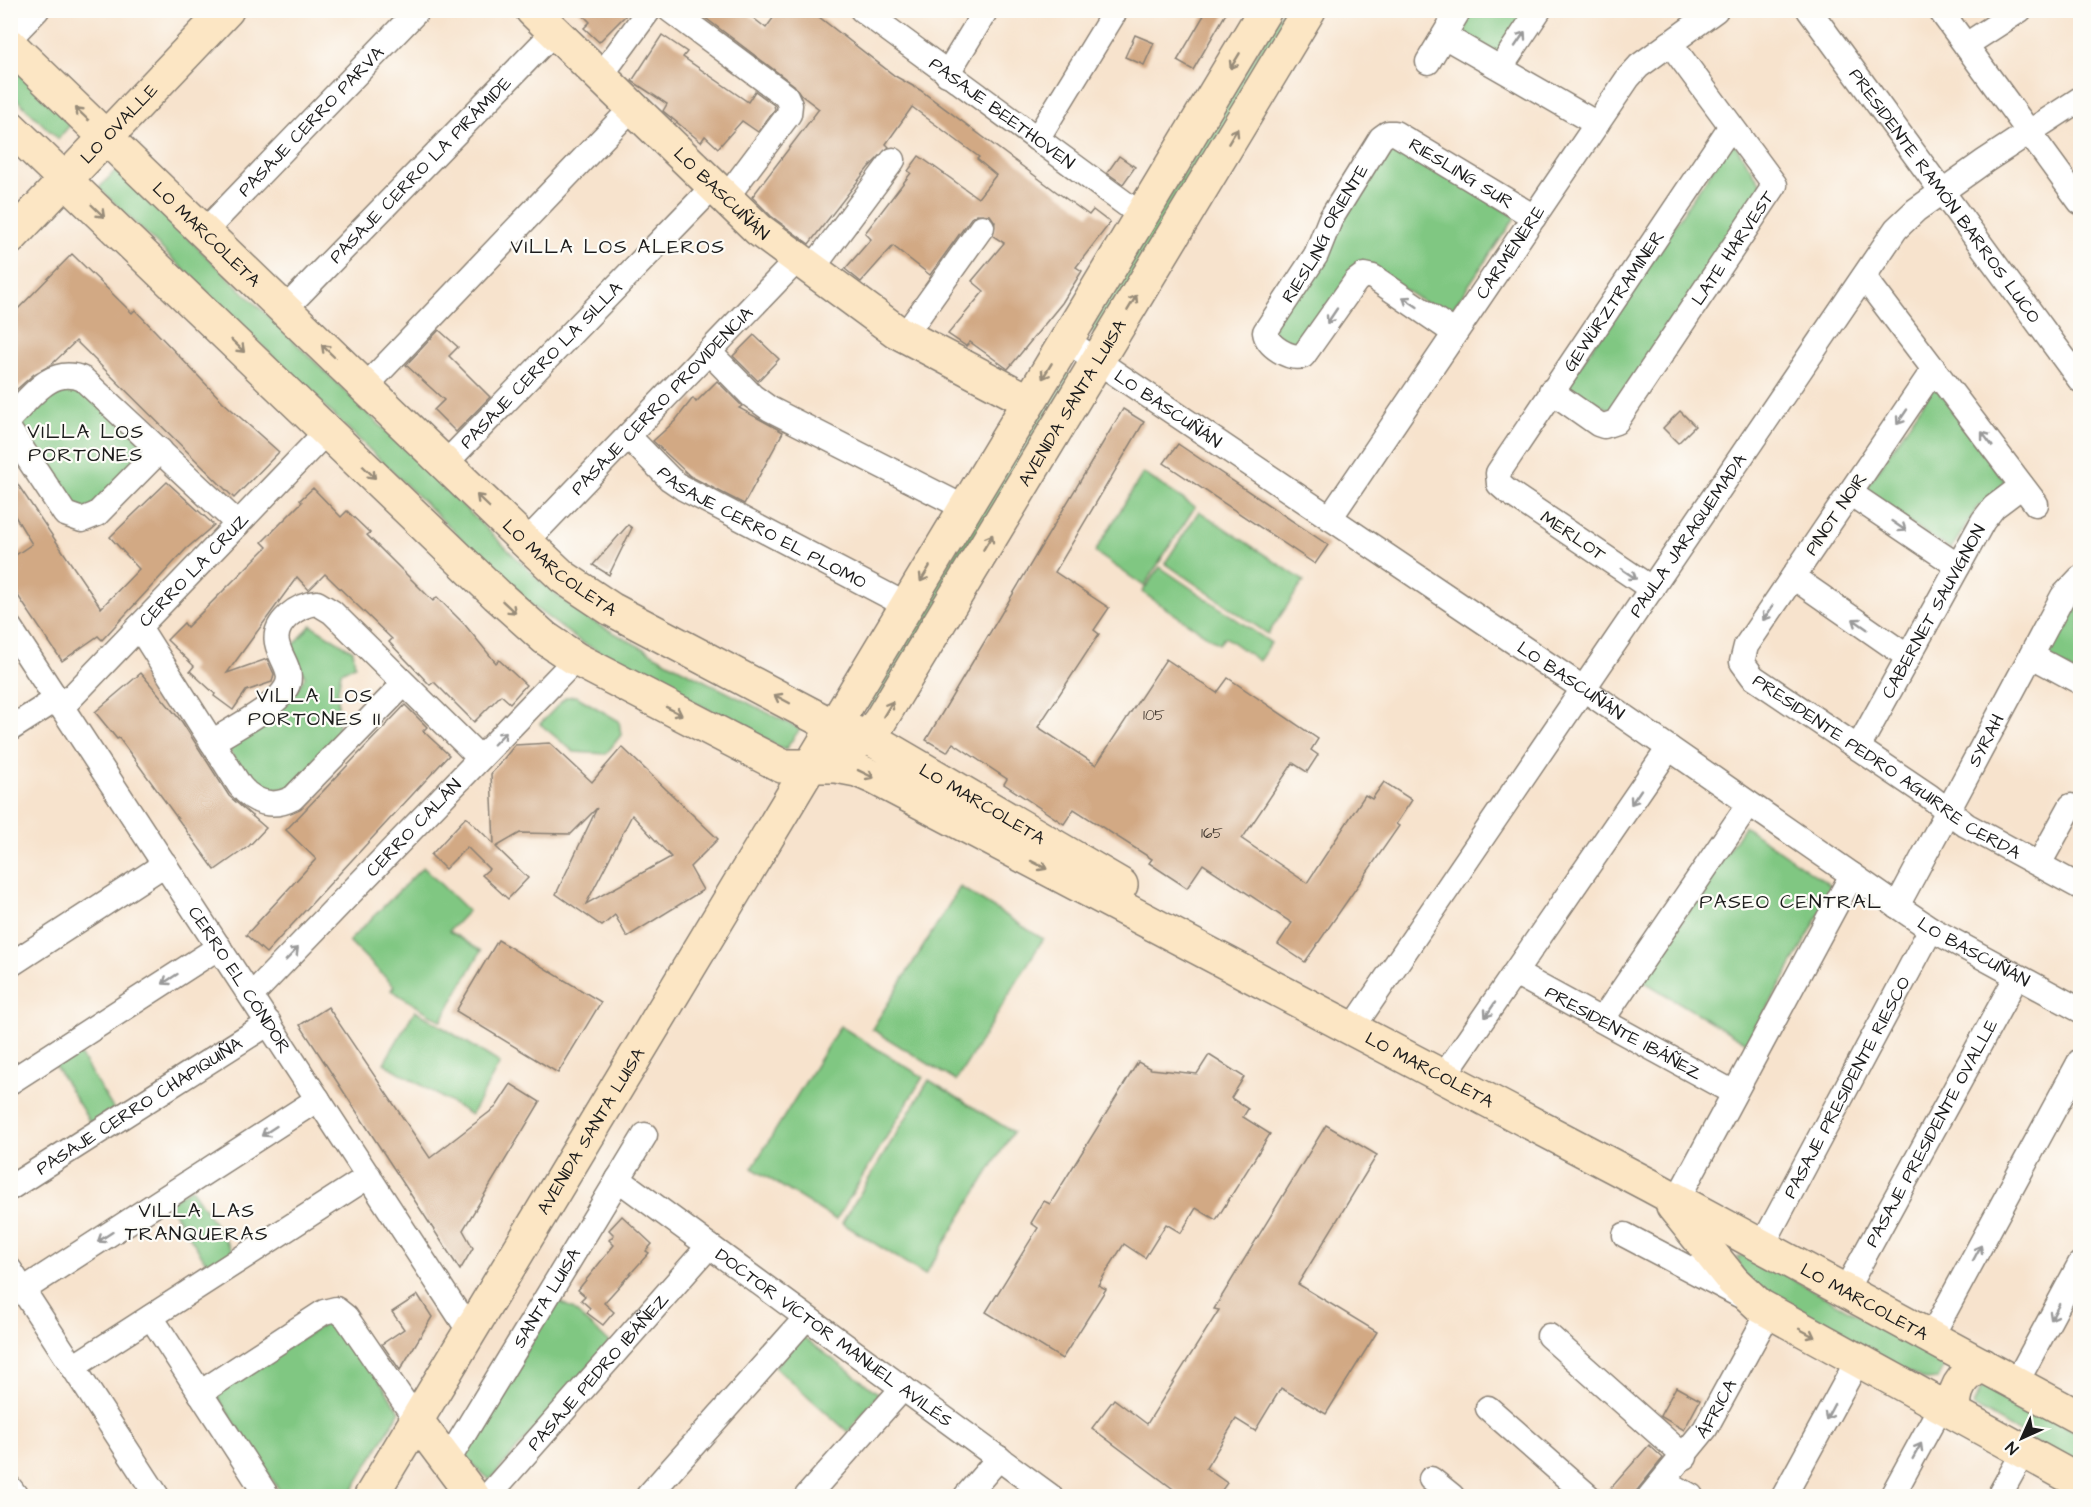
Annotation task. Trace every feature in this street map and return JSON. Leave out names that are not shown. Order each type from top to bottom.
[{"type":"main road","name":"LO OVALLE","points":[[10,238],[227,10]]},
{"type":"main road","name":"AVENIDA SANTA LUISA","points":[[371,1497],[1265,10]]},
{"type":"main road","name":"AVENIDA SANTA LUISA","points":[[868,737],[1309,10]]},
{"type":"main road","name":"LO BASCUÑÁN","points":[[543,21],[759,230],[905,335],[1029,401]]},
{"type":"main road","name":"LO MARCOLETA","points":[[10,45],[563,577],[595,600],[833,726],[868,737],[1138,895],[1188,928],[1209,954]]},
{"type":"main road","name":"LO MARCOLETA","points":[[10,127],[520,618],[576,659],[782,766],[836,766],[857,770],[1443,1077],[1671,1202],[1762,1246],[2080,1418]]},
{"type":"main road","points":[[809,766],[868,737]]},
{"type":"main road","name":"LO MARCOLETA","points":[[1671,1202],[1733,1281],[1763,1308],[2080,1482]]},
{"type":"main road","points":[[1948,1410],[1954,1404],[1959,1384],[1965,1376],[1983,1365]]},
{"type":"main road","points":[[417,1421],[473,1497]]},
{"type":"street","points":[[10,38],[37,10]]},
{"type":"street","name":"PASAJE CERRO PARVA","points":[[204,232],[418,10]]},
{"type":"street","points":[[600,77],[650,10]]},
{"type":"street","name":"PASAJE CERRO LA SILLA","points":[[445,464],[719,193],[789,114],[790,105],[786,96],[670,10]]},
{"type":"street","name":"PASAJE BEETHOVEN","points":[[862,10],[1142,216]]},
{"type":"street","points":[[947,74],[986,10]]},
{"type":"street","points":[[1037,139],[1116,10]]},
{"type":"street","points":[[1428,62],[1459,10]]},
{"type":"street","points":[[1501,67],[1539,10]]},
{"type":"street","name":"CARMÉNÈRE","points":[[1330,518],[1633,72],[1716,10]]},
{"type":"street","name":"PRESIDENTE RAMÓN BARROS LUCO","points":[[1809,10],[2080,380]]},
{"type":"street","points":[[1940,10],[2080,202]]},
{"type":"street","points":[[1966,45],[2020,10]]},
{"type":"street","name":"PASAJE CERRO LA PIRÁMIDE","points":[[285,309],[543,21]]},
{"type":"street","points":[[1444,36],[1597,124]]},
{"type":"street","name":"LATE HARVEST","points":[[1551,391],[1598,424],[1610,425],[1620,417],[1775,185],[1670,43]]},
{"type":"street","name":"PAULA JARAQUEMADA","points":[[1352,1029],[1903,222],[1942,192],[2080,99]]},
{"type":"street","points":[[365,387],[632,108]]},
{"type":"street","name":"GEWÜRZTRAMINER","points":[[1498,478],[1501,464],[1731,126]]},
{"type":"street","name":"RIESLING SUR","points":[[1388,133],[1395,133],[1534,217]]},
{"type":"street","name":"RIESLING ORIENTE","points":[[1388,133],[1381,138],[1330,220],[1316,255],[1268,326],[1266,335],[1270,342],[1290,356],[1300,357],[1307,353],[1356,281],[1364,275],[1373,277],[1455,333]]},
{"type":"street","name":"PASAJE CERRO PROVIDENCIA","points":[[526,542],[709,352],[805,264],[893,160]]},
{"type":"street","points":[[905,335],[982,227]]},
{"type":"street","name":"CABERNET SAUVIGNON","points":[[1858,748],[1988,514],[2029,495],[1864,277]]},
{"type":"street","name":"LO BASCUÑÁN","points":[[1066,340],[1584,689],[1931,929],[2080,1010]]},
{"type":"street","points":[[709,352],[752,396],[770,409],[964,508]]},
{"type":"street","name":"PINOT NOIR","points":[[1742,662],[1746,646],[1934,369]]},
{"type":"street","points":[[10,418],[49,380],[61,375],[76,376],[96,388],[238,524]]},
{"type":"street","points":[[10,431],[65,514],[76,519],[88,519],[97,514],[160,450]]},
{"type":"street","name":"CERRO LA CRUZ","points":[[10,729],[59,703],[139,627],[327,431]]},
{"type":"street","name":"PASAJE CERRO EL PLOMO","points":[[628,436],[670,479],[683,488],[906,605]]},
{"type":"street","name":"MERLOT","points":[[1498,478],[1507,491],[1652,589]]},
{"type":"street","points":[[1850,494],[1958,566]]},
{"type":"street","points":[[1793,577],[1908,657]]},
{"type":"street","name":"SYRAH","points":[[1897,906],[2063,596],[2080,579]]},
{"type":"street","points":[[212,742],[276,700],[286,689],[290,676],[277,645],[277,631],[289,615],[310,603],[317,603],[332,612],[480,758]]},
{"type":"street","points":[[139,627],[212,742],[251,798],[267,804],[284,802],[297,795],[404,684]]},
{"type":"street","name":"CERRO EL CÓNDOR","points":[[10,628],[470,1332]]},
{"type":"street","points":[[2032,656],[2080,682]]},
{"type":"street","name":"CERRO CALÁN","points":[[251,996],[576,659]]},
{"type":"street","name":"PRESIDENTE PEDRO AGUIRRE CERDA","points":[[1742,662],[1753,677],[1966,825],[2080,887]]},
{"type":"street","points":[[1443,1077],[1669,748]]},
{"type":"street","points":[[1602,1020],[1749,804]]},
{"type":"street","name":"PRESIDENTE PEDRO AGUIRRE CERDA","points":[[2039,864],[2071,806]]},
{"type":"street","points":[[10,965],[165,864]]},
{"type":"street","points":[[1667,1257],[1671,1202],[1734,1093],[1852,875]]},
{"type":"street","name":"PASAJE PRESIDENTE RIESCO","points":[[1762,1246],[1931,929]]},
{"type":"street","points":[[10,1082],[219,947]]},
{"type":"street","name":"PRESIDENTE IBÁÑEZ","points":[[1515,973],[1734,1093]]},
{"type":"street","name":"PASAJE PRESIDENTE OVALLE","points":[[1845,1291],[2017,976]]},
{"type":"street","name":"PASAJE CERRO CHAPIQUIÑA","points":[[10,1188],[269,1023]]},
{"type":"street","points":[[1931,1337],[2080,1061]]},
{"type":"street","points":[[157,1497],[17,1280],[318,1099]]},
{"type":"street","name":"SANTA LUISA","points":[[447,1462],[645,1135]]},
{"type":"street","points":[[73,1367],[369,1176]]},
{"type":"street","name":"DOCTOR VÍCTOR MANUEL AVILÉS","points":[[618,1179],[1050,1497]]},
{"type":"street","name":"LO MARCOLETA","points":[[1625,1235],[1763,1308]]},
{"type":"street","name":"PASAJE PEDRO IBÁÑEZ","points":[[488,1497],[709,1246]]},
{"type":"street","points":[[2016,1383],[2080,1264]]},
{"type":"street","name":"ÁFRICA","points":[[1657,1489],[1685,1457],[1709,1424],[1763,1308]]},
{"type":"street","points":[[200,1393],[324,1312],[336,1310],[346,1317],[417,1421]]},
{"type":"street","points":[[151,1317],[267,1497]]},
{"type":"street","points":[[648,1497],[806,1318]]},
{"type":"street","points":[[1549,1336],[1685,1457]]},
{"type":"street","points":[[1784,1497],[1858,1360]]},
{"type":"street","points":[[807,1497],[903,1388]]},
{"type":"street","points":[[1488,1408],[1588,1497]]},
{"type":"street","points":[[1892,1497],[1948,1410]]},
{"type":"street","points":[[1999,1497],[2024,1451]]},
{"type":"street","points":[[966,1497],[999,1458]]},
{"type":"street","points":[[1431,1479],[1452,1497]]},
{"type":"street","points":[[10,1488],[16,1497]]},
{"type":"street","points":[[1657,1489],[1691,1497]]},
{"type":"green space","points":[[1282,11],[1301,11],[1103,339],[1088,329]]},
{"type":"green space","points":[[1465,11],[1533,11],[1502,57],[1456,37]]},
{"type":"green space","points":[[10,64],[72,123],[58,139],[11,94]]},
{"type":"green space","points":[[1386,140],[1514,216],[1514,219],[1447,317],[1363,263],[1301,353],[1271,329]]},
{"type":"green space","points":[[1732,140],[1765,190],[1614,412],[1566,386]]},
{"type":"green space","points":[[117,169],[539,580],[583,616],[800,729],[785,750],[581,642],[527,602],[99,188]]},
{"type":"green space","points":[[1063,370],[1077,378],[878,713],[865,705]]},
{"type":"green space","points":[[71,379],[147,446],[107,499],[75,514],[14,422]]},
{"type":"green space","points":[[1935,385],[2008,486],[1978,507],[1951,549],[1862,494]]},
{"type":"green space","points":[[1143,473],[1195,507],[1144,586],[1095,552]]},
{"type":"green space","points":[[1199,511],[1304,581],[1268,634],[1165,563]]},
{"type":"green space","points":[[1160,567],[1271,643],[1259,661],[1225,637],[1219,644],[1142,592]]},
{"type":"green space","points":[[2080,594],[2080,676],[2045,657]]},
{"type":"green space","points":[[311,625],[353,651],[355,665],[341,672],[338,691],[338,739],[290,788],[266,790],[249,785],[228,748],[293,698],[305,676],[290,649]]},
{"type":"green space","points":[[576,696],[619,721],[621,735],[606,754],[574,752],[540,724],[566,697]]},
{"type":"green space","points":[[1744,826],[1834,888],[1748,1044],[1643,981]]},
{"type":"green space","points":[[423,867],[468,911],[449,931],[481,951],[441,1021],[391,990],[394,986],[349,941]]},
{"type":"green space","points":[[960,887],[1043,939],[956,1081],[872,1029]]},
{"type":"green space","points":[[415,1010],[500,1063],[471,1115],[384,1063]]},
{"type":"green space","points":[[840,1026],[923,1077],[836,1220],[752,1168]]},
{"type":"green space","points":[[77,1050],[114,1110],[91,1124],[54,1064]]},
{"type":"green space","points":[[929,1080],[1013,1132],[925,1275],[842,1223]]},
{"type":"green space","points":[[191,1188],[235,1255],[211,1270],[168,1203]]},
{"type":"green space","points":[[1748,1254],[1937,1359],[1944,1368],[1938,1379],[1925,1380],[1776,1301],[1742,1273],[1737,1257]]},
{"type":"green space","points":[[557,1300],[573,1309],[610,1343],[490,1480],[461,1454]]},
{"type":"green space","points":[[336,1317],[400,1411],[349,1496],[283,1496],[214,1392]]},
{"type":"green space","points":[[802,1336],[879,1394],[848,1432],[775,1367]]},
{"type":"green space","points":[[1990,1386],[2080,1434],[2080,1469],[1973,1406],[1981,1388]]},
{"type":"building","points":[[578,10],[631,10],[599,42],[584,28],[590,22]]},
{"type":"building","points":[[695,10],[743,10],[766,28],[779,10],[810,10],[895,76],[920,90],[1089,215],[1093,210],[1110,223],[1076,267],[1082,271],[1062,303],[1008,369],[970,342],[966,346],[948,334],[984,291],[972,281],[1004,243],[993,236],[995,222],[990,215],[977,214],[971,218],[930,275],[893,246],[861,282],[845,269],[871,239],[865,233],[911,173],[908,171],[919,156],[978,198],[996,175],[977,159],[979,157],[912,107],[886,144],[889,147],[868,168],[809,244],[771,216],[752,197],[819,109],[801,95],[794,85]]},
{"type":"building","points":[[1207,10],[1228,10],[1193,70],[1177,61]]},
{"type":"building","points":[[662,35],[687,52],[683,57],[748,102],[755,91],[774,105],[775,109],[758,132],[742,121],[718,148],[705,136],[701,142],[663,111],[667,104],[632,81]]},
{"type":"building","points":[[1135,35],[1154,43],[1144,65],[1125,57]]},
{"type":"building","points":[[1119,156],[1135,167],[1123,184],[1107,173]]},
{"type":"building","points":[[72,254],[132,313],[135,310],[223,402],[279,452],[234,498],[76,341],[51,365],[34,374],[16,390],[10,384],[10,317]]},
{"type":"building","points":[[439,330],[458,347],[449,356],[490,397],[456,432],[434,410],[444,400],[406,365]]},
{"type":"building","points":[[754,335],[779,359],[758,381],[733,356]]},
{"type":"building","points":[[717,381],[742,406],[739,408],[783,432],[744,504],[690,476],[653,441],[675,421],[693,398],[696,402]]},
{"type":"building","points":[[1123,409],[1144,422],[1055,572],[1109,608],[1094,630],[1099,634],[1038,727],[1096,765],[1166,659],[1217,693],[1228,678],[1318,739],[1311,750],[1318,755],[1307,772],[1293,763],[1242,839],[1307,883],[1365,795],[1372,799],[1384,782],[1412,800],[1396,824],[1399,826],[1305,962],[1278,944],[1292,923],[1203,864],[1187,888],[1149,863],[1152,859],[1074,809],[1064,824],[1004,784],[1007,779],[953,743],[947,752],[926,740]]},
{"type":"building","points":[[1680,411],[1695,426],[1678,443],[1663,428]]},
{"type":"building","points":[[1178,444],[1328,545],[1315,564],[1164,463]]},
{"type":"building","points":[[10,473],[101,608],[139,569],[110,537],[167,482],[214,525],[186,549],[102,640],[98,636],[62,661],[10,584],[10,559],[32,544],[10,508]]},
{"type":"building","points":[[313,488],[341,517],[347,511],[370,533],[367,535],[433,601],[437,597],[465,625],[496,663],[499,660],[526,685],[510,703],[501,695],[474,722],[434,682],[430,685],[389,642],[392,639],[325,574],[309,590],[297,577],[227,673],[267,659],[274,674],[272,682],[246,691],[233,710],[214,696],[215,694],[190,671],[194,666],[167,640],[184,623],[187,627],[267,547],[262,542]]},
{"type":"building","points":[[628,525],[632,528],[609,575],[593,565]]},
{"type":"building","points":[[141,673],[182,722],[229,796],[266,828],[249,846],[215,870],[119,738],[117,739],[95,712]]},
{"type":"building","points":[[405,705],[427,727],[423,731],[449,755],[266,953],[246,935],[316,859],[286,830]]},
{"type":"building","points":[[550,743],[592,782],[622,747],[718,839],[690,867],[703,890],[627,937],[615,915],[602,926],[556,894],[597,808],[571,834],[520,833],[496,847],[528,878],[508,899],[482,875],[489,869],[467,847],[445,869],[431,855],[466,817],[494,844],[491,774],[515,745]],"holes":[[[632,815],[671,857],[586,904]]]},
{"type":"building","points":[[498,940],[601,1002],[558,1073],[456,1011]]},
{"type":"building","points":[[328,1007],[430,1158],[496,1107],[511,1084],[540,1102],[463,1230],[473,1248],[460,1270],[300,1025]]},
{"type":"building","points":[[1209,1055],[1244,1077],[1231,1098],[1248,1109],[1243,1117],[1270,1134],[1216,1220],[1196,1208],[1181,1233],[1166,1224],[1145,1258],[1124,1244],[1098,1285],[1106,1289],[1062,1359],[986,1312],[1038,1228],[1031,1223],[1044,1201],[1050,1204],[1138,1062],[1151,1069],[1197,1074]]},
{"type":"building","points":[[1326,1125],[1377,1155],[1298,1284],[1377,1332],[1326,1414],[1281,1388],[1255,1431],[1236,1419],[1206,1468],[1227,1483],[1217,1497],[1184,1497],[1092,1428],[1114,1399],[1147,1424],[1219,1310],[1214,1309]]},
{"type":"building","points":[[622,1216],[652,1244],[646,1251],[649,1253],[604,1303],[614,1312],[603,1325],[587,1313],[590,1308],[581,1300],[585,1296],[578,1290],[614,1245],[609,1240],[614,1235],[609,1230]]},
{"type":"building","points":[[418,1295],[432,1317],[400,1370],[382,1344],[404,1329],[392,1312]]},
{"type":"building","points":[[1676,1387],[1700,1400],[1684,1430],[1660,1416]]},
{"type":"building","points":[[1649,1445],[1663,1458],[1631,1497],[1603,1497]]},
{"type":"district","name":"VILLA LOS ALEROS","points":[[618,247]]},
{"type":"district","name":"VILLA LOS PORTONES","points":[[86,444]]},
{"type":"district","name":"VILLA LOS PORTONES II","points":[[315,708]]},
{"type":"district","name":"PASEO CENTRAL","points":[[1791,902]]},
{"type":"district","name":"VILLA LAS TRANQUERAS","points":[[197,1222]]}]
